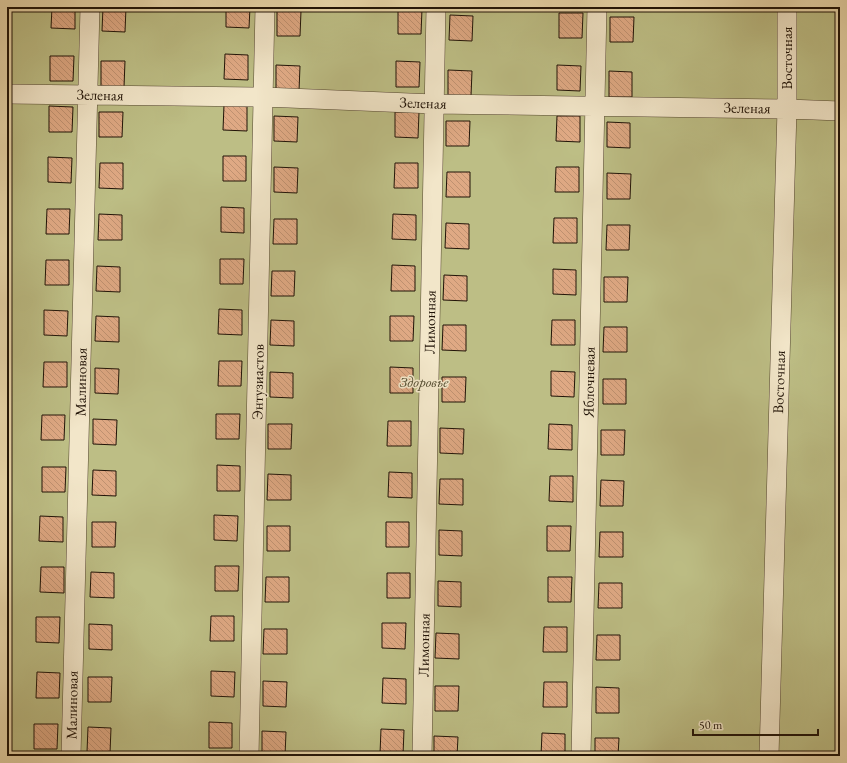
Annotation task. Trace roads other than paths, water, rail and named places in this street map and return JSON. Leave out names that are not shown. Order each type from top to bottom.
[{"type":"street","name":"Малиновая","points":[[71,756],[90,7]]},
{"type":"street","name":"Энтузиастов","points":[[249,756],[265,7]]},
{"type":"street","name":"Лимонная","points":[[422,756],[436,7]]},
{"type":"street","name":"Яблочневая","points":[[581,756],[597,7]]},
{"type":"street","name":"Восточная","points":[[769,756],[787,109],[787,7]]},
{"type":"street","name":"Зеленая","points":[[7,94],[264,97],[434,104],[840,111]]},
{"type":"park label","name":"Здоровье","points":[[424,382]]}]
